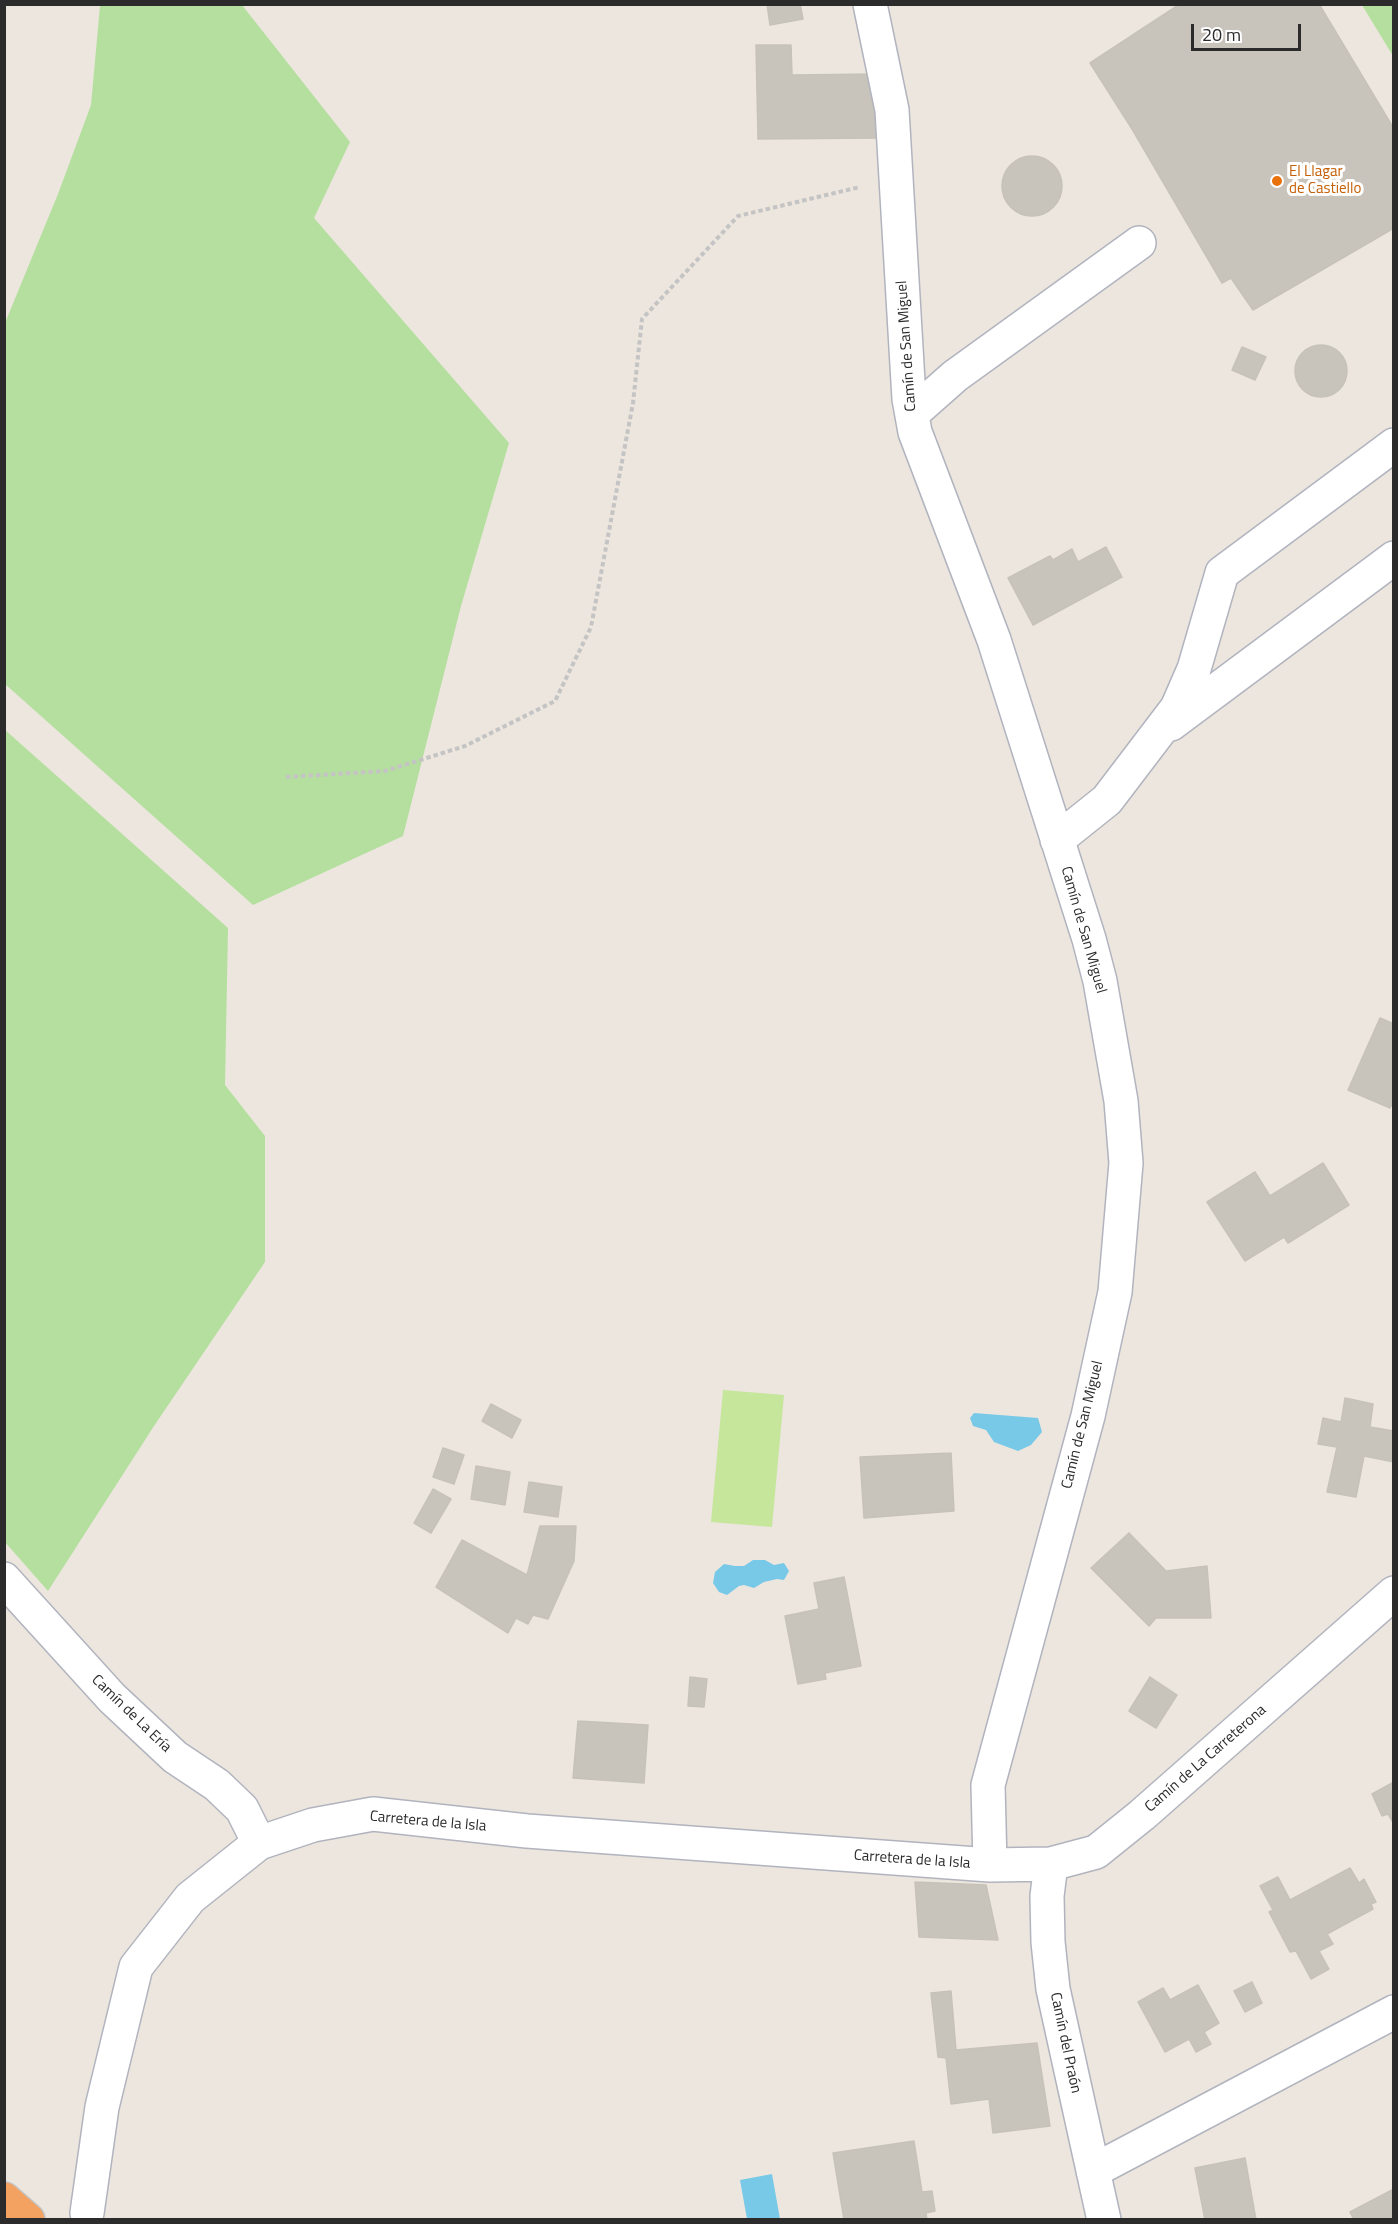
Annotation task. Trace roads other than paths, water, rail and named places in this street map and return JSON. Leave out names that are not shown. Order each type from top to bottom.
[{"type":"highway","points":[[4,2199],[28,2220]]},
{"type":"street","name":"Camín de San Miguel","points":[[870,4],[892,110],[909,399],[915,432],[994,640],[1089,939],[1100,981],[1121,1101],[1126,1163],[1115,1292],[1088,1416],[988,1785],[990,1865]]},
{"type":"street","points":[[912,414],[955,376],[1139,243]]},
{"type":"street","points":[[1057,840],[1107,800],[1177,708],[1194,669],[1222,573],[1394,445]]},
{"type":"street","points":[[1155,736],[1394,558]]},
{"type":"street","name":"Camín de La Ería","points":[[4,1579],[112,1698],[175,1757],[217,1785],[242,1809],[259,1843]]},
{"type":"street","name":"Camín de La Carreterona","points":[[990,1865],[1052,1864],[1096,1852],[1142,1815],[1394,1593]]},
{"type":"street","name":"Carretera de la Isla","points":[[87,2213],[102,2107],[136,1967],[190,1898],[259,1843],[313,1825],[374,1814],[527,1831],[990,1865]]},
{"type":"street","name":"Camín del Praón","points":[[1052,1864],[1047,1896],[1048,1942],[1053,1989],[1104,2220]]},
{"type":"street","points":[[1093,2171],[1394,2012]]},
{"type":"water","points":[[974,1413],[1038,1418],[1042,1432],[1031,1445],[1018,1451],[994,1442],[986,1430],[973,1426],[970,1418]]},
{"type":"water","points":[[753,1560],[765,1560],[774,1565],[784,1563],[789,1571],[784,1580],[764,1582],[754,1588],[739,1586],[727,1595],[719,1592],[713,1583],[715,1572],[724,1564],[744,1566]]},
{"type":"water","points":[[772,2174],[780,2219],[747,2219],[740,2180]]},
{"type":"place","name":"El Llagar de Castiello","points":[[1277,181]]}]
